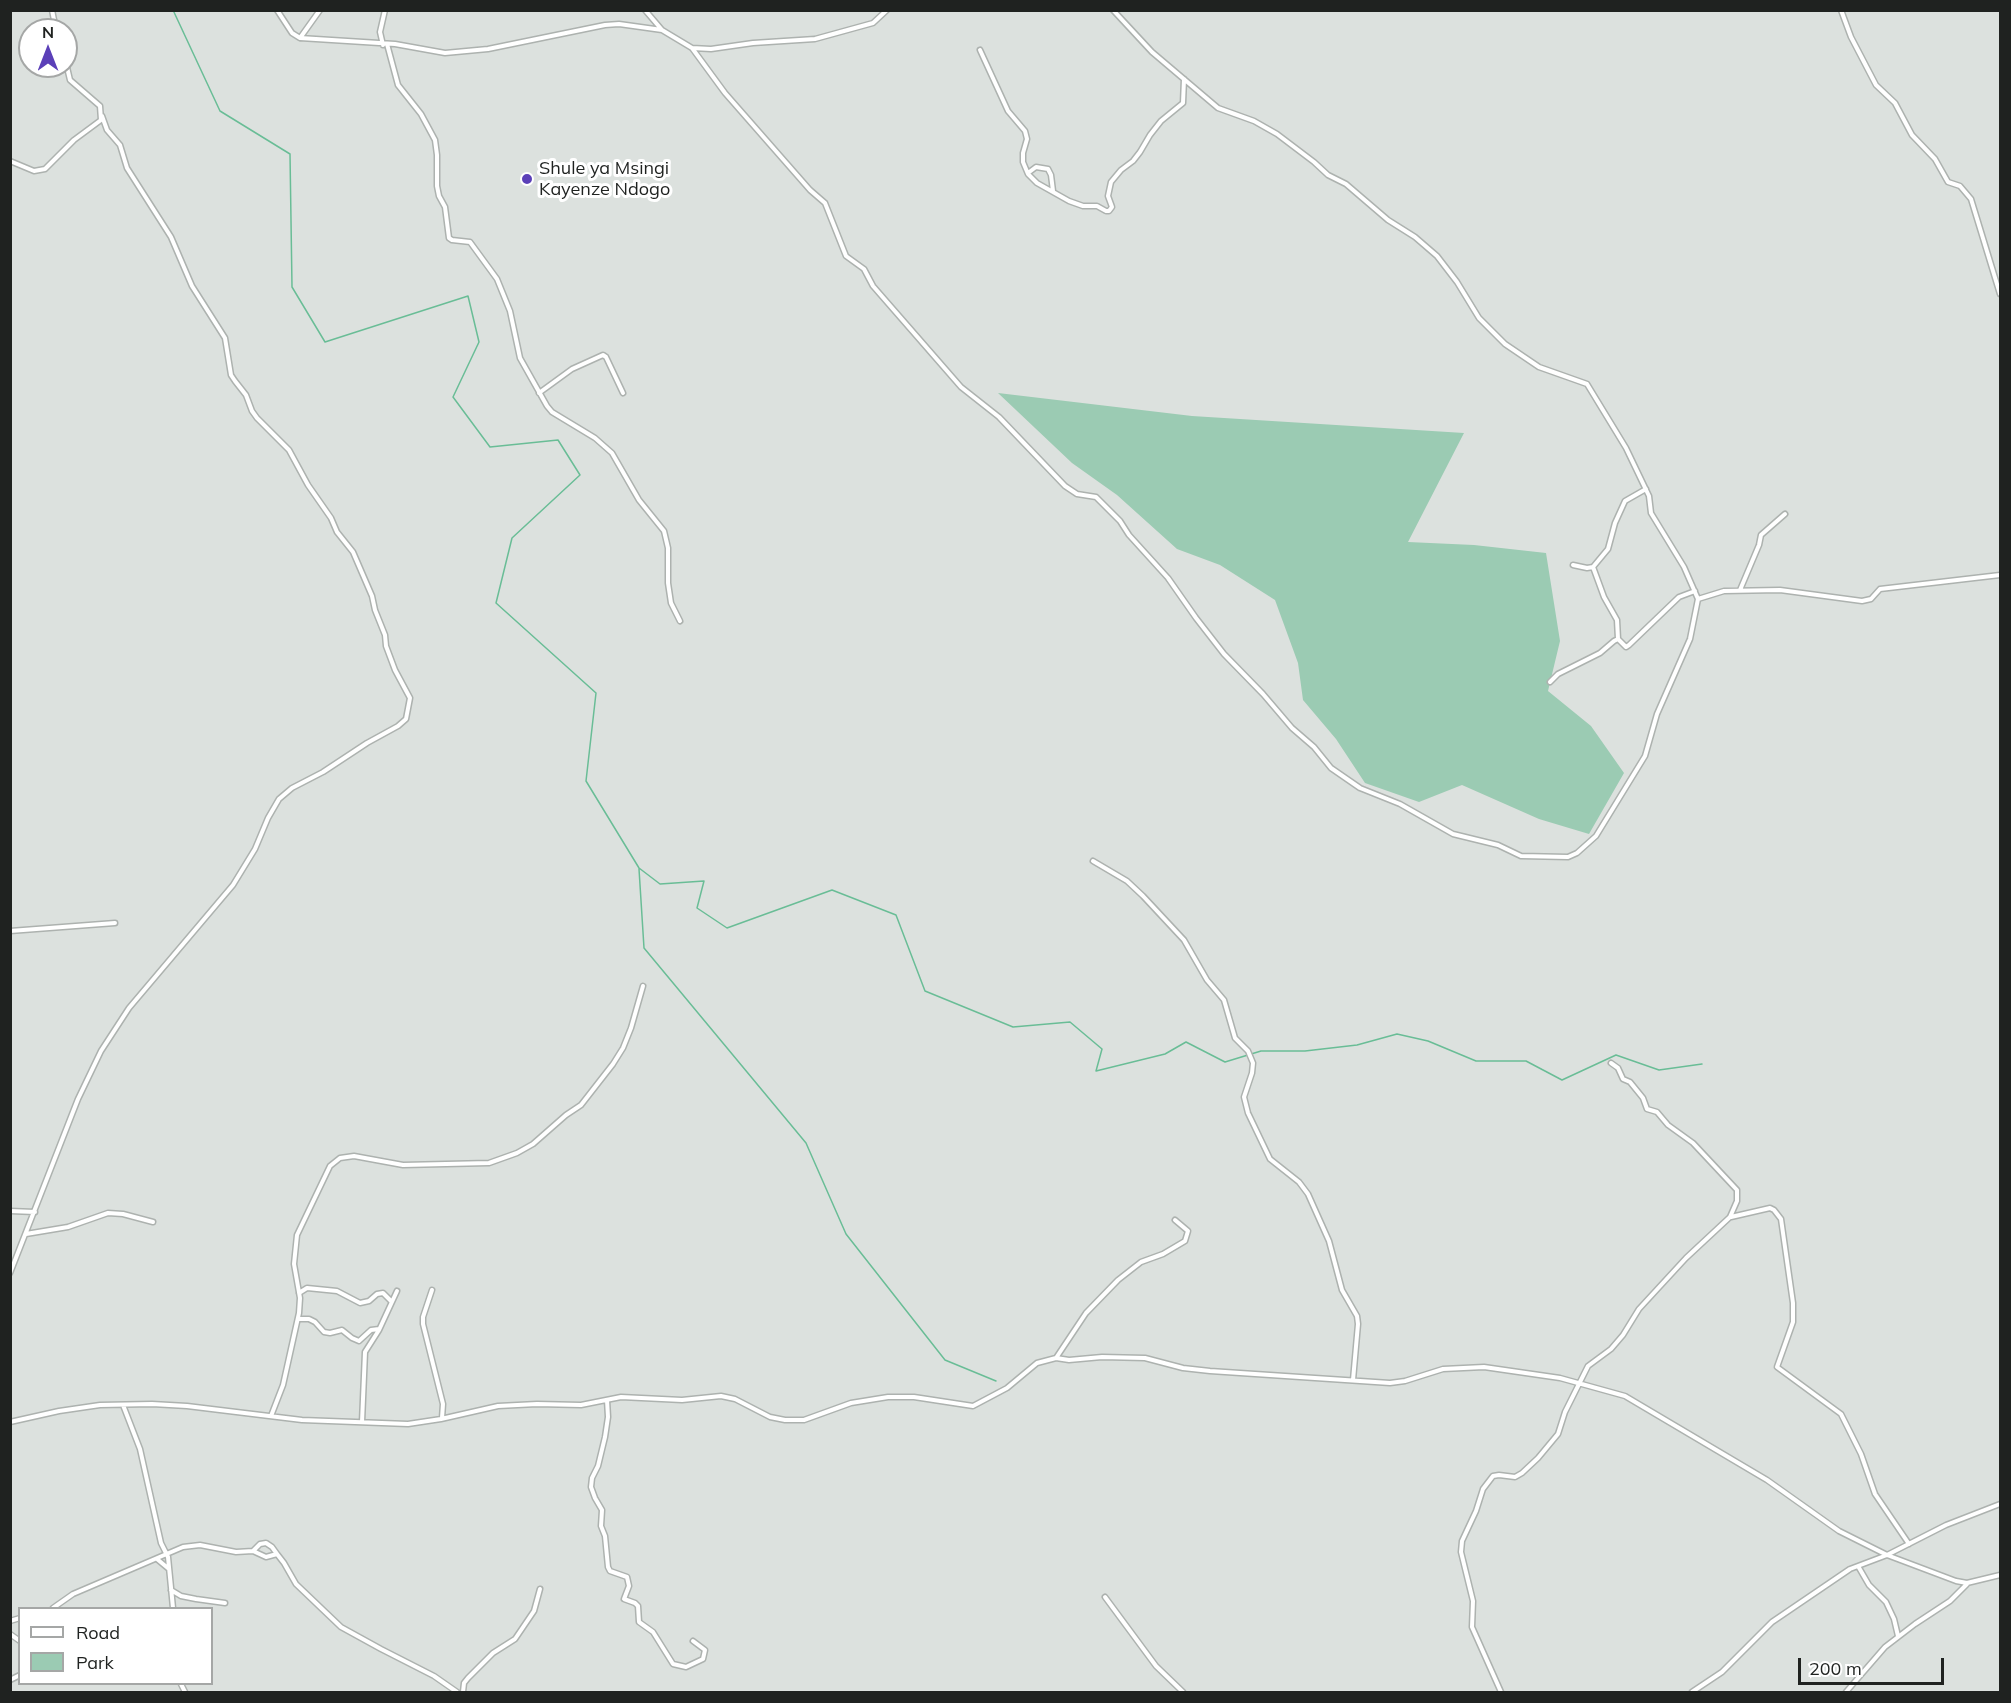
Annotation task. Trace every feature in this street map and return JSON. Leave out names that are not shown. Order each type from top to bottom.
[{"type":"street","points":[[277,10],[292,33],[300,38],[385,44],[456,53],[488,49],[605,25],[633,25],[662,30]]},
{"type":"street","points":[[300,38],[320,10]]},
{"type":"street","points":[[385,10],[380,32],[398,85],[421,114],[435,140],[437,186],[445,207],[449,238],[470,242],[497,279],[510,310],[520,357],[552,412],[595,438],[612,453],[639,500],[664,531],[668,548],[668,584],[671,603],[680,621]]},
{"type":"street","points":[[645,10],[662,30],[692,48],[725,93],[810,190],[822,199],[846,256],[864,269],[873,286],[961,387],[992,411],[1065,486],[1077,495],[1096,497],[1118,518],[1132,538],[1168,578],[1203,629],[1331,768],[1360,788],[1400,804],[1453,834],[1498,845],[1521,856],[1568,857],[1577,853],[1596,836],[1645,756],[1657,714],[1690,639],[1698,599],[1684,567],[1651,513],[1646,489],[1626,448],[1587,384],[1539,367],[1510,348],[1479,318],[1457,282],[1437,256],[1415,237],[1379,213],[1346,184],[1328,175],[1277,134],[1254,121],[1218,108],[1152,52],[1113,10]]},
{"type":"street","points":[[692,48],[711,49],[753,43],[815,39],[873,23],[887,10]]},
{"type":"street","points":[[1841,10],[1851,37],[1876,85],[1895,103],[1912,135],[1935,159],[1948,182],[1960,186],[1971,199],[2001,294]]},
{"type":"street","points":[[980,50],[1008,111],[1025,131],[1027,139],[1023,162],[1028,174],[1037,183],[1078,204],[1093,205],[1106,211],[1111,210],[1112,203],[1108,192],[1112,182],[1121,170],[1133,161],[1155,127],[1183,103],[1184,78]]},
{"type":"street","points":[[10,1273],[78,1099],[101,1051],[143,990],[222,901],[255,849],[279,799],[292,788],[398,726],[405,719],[410,698],[393,664],[372,596],[353,552],[337,532],[331,518],[308,485],[289,450],[257,418],[246,395],[231,375],[225,338],[192,286],[171,237],[127,168],[120,145],[107,130],[98,102],[70,78]]},
{"type":"street","points":[[10,161],[34,171],[45,169],[74,140],[100,122],[102,116]]},
{"type":"street","points":[[1028,174],[1036,166],[1048,169],[1051,174],[1053,191]]},
{"type":"street","points":[[539,393],[572,369],[603,355],[622,393]]},
{"type":"street","points":[[1573,565],[1593,567],[1608,549],[1625,501],[1646,489]]},
{"type":"street","points":[[1740,591],[1761,535],[1785,514]]},
{"type":"street","points":[[1593,567],[1617,620],[1618,639],[1626,647],[1679,597],[1695,591]]},
{"type":"street","points":[[1698,599],[1724,591],[1780,590],[1862,601],[1871,599],[1880,589],[2001,575]]},
{"type":"street","points":[[1550,682],[1558,674],[1600,653],[1618,639]]},
{"type":"street","points":[[1093,861],[1127,881],[1143,896],[1184,940],[1207,980],[1224,1000],[1235,1038],[1248,1051],[1253,1063],[1244,1096],[1248,1113],[1270,1159],[1299,1182],[1308,1194],[1329,1241],[1342,1290],[1356,1316],[1358,1324],[1353,1380]]},
{"type":"street","points":[[10,931],[115,923]]},
{"type":"street","points":[[271,1416],[283,1385],[297,1319],[299,1293],[294,1264],[297,1235],[330,1166],[340,1158],[354,1156],[403,1165],[489,1163],[517,1153],[533,1144],[581,1105],[613,1064],[631,1028],[643,986]]},
{"type":"street","points":[[1501,1692],[1471,1624],[1473,1601],[1461,1546],[1486,1483],[1493,1476],[1515,1477],[1538,1458],[1558,1434],[1565,1412],[1588,1366],[1606,1353],[1623,1335],[1639,1309],[1686,1258],[1730,1217],[1737,1201],[1737,1190],[1693,1143],[1668,1125],[1657,1112],[1647,1109],[1630,1082],[1623,1079],[1611,1063]]},
{"type":"street","points":[[1730,1217],[1770,1208],[1781,1219],[1793,1303],[1793,1322],[1777,1367],[1841,1414],[1861,1454],[1875,1494],[1909,1544]]},
{"type":"street","points":[[10,1211],[34,1212]]},
{"type":"street","points":[[26,1234],[68,1227],[108,1213],[123,1214],[153,1222]]},
{"type":"street","points":[[1056,1358],[1086,1313],[1118,1280],[1145,1260],[1163,1254],[1185,1241],[1188,1231],[1175,1220]]},
{"type":"street","points":[[299,1293],[307,1288],[332,1290],[360,1303],[383,1293],[391,1301]]},
{"type":"street","points":[[432,1290],[423,1324],[443,1404],[444,1412],[441,1419]]},
{"type":"street","points":[[362,1422],[365,1352],[380,1329],[397,1291]]},
{"type":"street","points":[[297,1319],[309,1319],[327,1333],[342,1330],[356,1340],[364,1338],[371,1330],[380,1329]]},
{"type":"street","points":[[10,1422],[64,1410],[100,1405],[123,1405],[187,1406],[309,1421],[408,1424],[498,1407],[537,1404],[573,1405],[621,1398],[682,1400],[728,1397],[770,1417],[795,1420],[812,1418],[851,1403],[888,1397],[973,1406],[1007,1389],[1037,1363],[1056,1358],[1070,1360],[1102,1357],[1145,1358],[1195,1370],[1400,1383],[1443,1369],[1472,1367],[1560,1378],[1625,1396],[1767,1480],[1839,1531],[1887,1555],[1956,1581],[1967,1583],[2000,1576]]},
{"type":"street","points":[[607,1400],[608,1417],[605,1437],[591,1487],[594,1498],[602,1510],[601,1526],[608,1567],[610,1571],[627,1577],[629,1586],[624,1599],[636,1604],[639,1608],[639,1622],[653,1632],[673,1664],[686,1667],[703,1659],[705,1650],[693,1641]]},
{"type":"street","points":[[123,1405],[140,1449],[161,1543],[167,1552],[173,1607]]},
{"type":"street","points":[[1692,1692],[1722,1672],[1772,1622],[1858,1566],[1887,1555],[1946,1525],[2001,1504]]},
{"type":"street","points":[[253,1551],[260,1544],[266,1543],[272,1547],[296,1584],[341,1627],[434,1676],[457,1692]]},
{"type":"street","points":[[54,1607],[72,1594],[183,1547],[200,1545],[236,1552],[253,1551],[266,1557],[277,1554]]},
{"type":"street","points":[[157,1559],[169,1569]]},
{"type":"street","points":[[1858,1566],[1869,1585],[1886,1602],[1894,1619],[1898,1636]]},
{"type":"street","points":[[1846,1692],[1885,1647],[1950,1601],[1967,1583]]},
{"type":"street","points":[[463,1692],[464,1683],[468,1678],[493,1653],[515,1639],[534,1611],[540,1589]]},
{"type":"street","points":[[171,1590],[196,1599],[225,1603]]},
{"type":"street","points":[[1105,1597],[1156,1665],[1183,1692]]},
{"type":"green space","points":[[998,393],[1192,416],[1464,433],[1408,542],[1474,545],[1546,553],[1560,641],[1548,691],[1591,726],[1624,773],[1589,834],[1539,819],[1462,785],[1419,802],[1365,783],[1336,739],[1303,700],[1298,663],[1275,600],[1220,565],[1177,549],[1117,495],[1072,463]]},
{"type":"waterway","points":[[173,10],[220,111],[290,154],[292,287],[325,342],[468,296],[479,342],[453,397],[490,447],[558,440],[580,475],[512,538],[496,603],[596,693],[586,781],[639,868],[660,884],[704,881],[697,908],[727,928],[832,890],[896,915],[925,991],[1013,1027],[1070,1022],[1102,1049],[1096,1071],[1165,1054],[1186,1042],[1225,1062],[1261,1051],[1305,1051],[1357,1045],[1397,1034],[1428,1041],[1476,1061],[1526,1061],[1562,1080],[1616,1055],[1659,1070],[1702,1064]]},
{"type":"waterway","points":[[639,869],[644,948],[806,1143],[846,1234],[945,1360],[996,1381]]},
{"type":"place","name":"Shule ya Msingi Kayenze Ndogo","points":[[527,179]]}]
